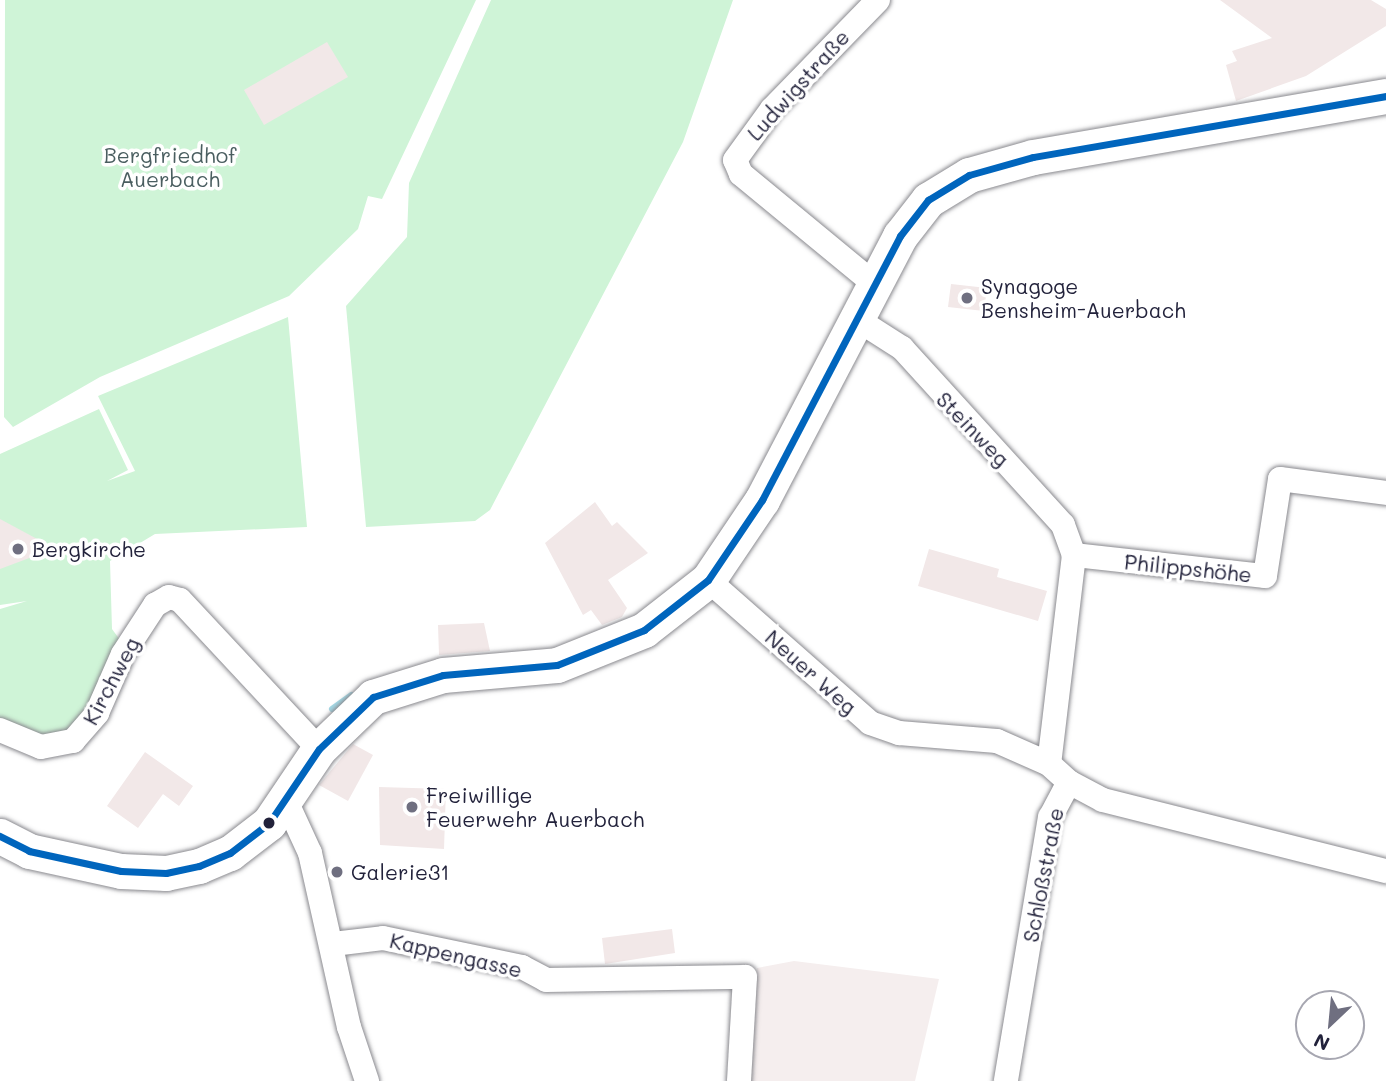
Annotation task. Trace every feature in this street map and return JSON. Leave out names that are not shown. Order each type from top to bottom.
[{"type":"main road","points":[[0,836],[78,865],[166,873],[230,853],[287,803],[318,749],[357,709],[395,687],[443,675],[557,665],[595,653],[644,630],[708,580],[762,500],[872,282],[928,200],[969,175],[1034,158],[1386,96]]},
{"type":"street","name":"Ludwigstraße","points":[[872,282],[741,174],[736,160],[781,99],[878,0]]},
{"type":"street","name":"Steinweg","points":[[855,318],[902,348],[1063,525],[1074,555]]},
{"type":"street","name":"Philippshöhe","points":[[1074,555],[1265,576],[1280,479],[1386,492]]},
{"type":"street","points":[[1049,764],[1074,555]]},
{"type":"street","name":"Neuer Weg","points":[[708,580],[870,723],[899,733],[997,741],[1049,764]]},
{"type":"street","name":"Kirchweg","points":[[0,730],[41,747],[73,741],[97,713],[142,625],[169,597],[180,600],[318,749]]},
{"type":"street","name":"Schloßstraße","points":[[1006,1081],[1049,817],[1069,782],[1049,764]]},
{"type":"street","points":[[1069,782],[1103,800],[1386,871]]},
{"type":"street","points":[[287,803],[310,853],[333,944],[349,1027],[367,1081]]},
{"type":"street","name":"Kappengasse","points":[[333,944],[383,938],[522,967],[546,980],[745,977],[739,1081]]},
{"type":"shaded area","points":[[794,961],[939,979],[915,1081],[749,1081],[757,968]]},
{"type":"green space","name":"Bergfriedhof Auerbach","points":[[5,0],[476,0],[382,199],[368,196],[358,229],[289,296],[100,377],[13,427],[4,417]]},
{"type":"green space","points":[[491,0],[733,0],[683,142],[490,510],[475,521],[366,527],[346,306],[407,237],[409,183]]},
{"type":"green space","points":[[288,317],[307,527],[155,534],[110,561],[112,629],[120,640],[82,722],[54,739],[23,736],[0,718],[0,609],[27,601],[0,605],[0,454],[99,409],[128,470],[107,481],[135,471],[98,396]]},
{"type":"building","points":[[1220,0],[1371,0],[1386,9],[1386,26],[1306,76],[1236,101],[1226,65],[1237,61],[1232,51],[1272,38]]},
{"type":"building","points":[[327,42],[348,77],[264,125],[244,90]]},
{"type":"building","name":"Synagoge Bensheim-Auerbach","points":[[951,284],[987,288],[984,311],[948,307]]},
{"type":"building","points":[[595,502],[612,526],[617,522],[648,553],[608,580],[627,608],[622,617],[602,625],[591,610],[583,615],[545,543]]},
{"type":"building","name":"Bergkirche","points":[[0,519],[39,540],[32,557],[0,569]]},
{"type":"building","points":[[929,549],[999,569],[997,577],[1047,591],[1038,621],[918,586]]},
{"type":"building","points":[[484,623],[490,651],[439,655],[438,625]]},
{"type":"building","points":[[353,744],[373,755],[348,801],[319,785]]},
{"type":"building","points":[[145,752],[193,786],[179,806],[163,794],[138,828],[107,806]]},
{"type":"building","name":"Freiwillige Feuerwehr Auerbach","points":[[379,787],[446,789],[444,849],[380,845]]},
{"type":"building","points":[[672,929],[675,953],[605,964],[602,938]]},
{"type":"waterway","points":[[332,709],[351,695]]},
{"type":"transit line","points":[[0,836],[29,851],[121,871],[166,873],[199,866],[230,853],[269,823],[319,749],[373,697],[443,675],[557,665],[644,630],[708,580],[762,500],[900,236],[928,200],[969,175],[1033,157],[1386,96]]},
{"type":"place","name":"Synagoge Bensheim-Auerbach","points":[[967,298]]},
{"type":"place","name":"Bergkirche","points":[[18,549]]},
{"type":"place","name":"Freiwillige Feuerwehr Auerbach","points":[[412,807]]},
{"type":"place","name":"Galerie31","points":[[337,872]]}]
